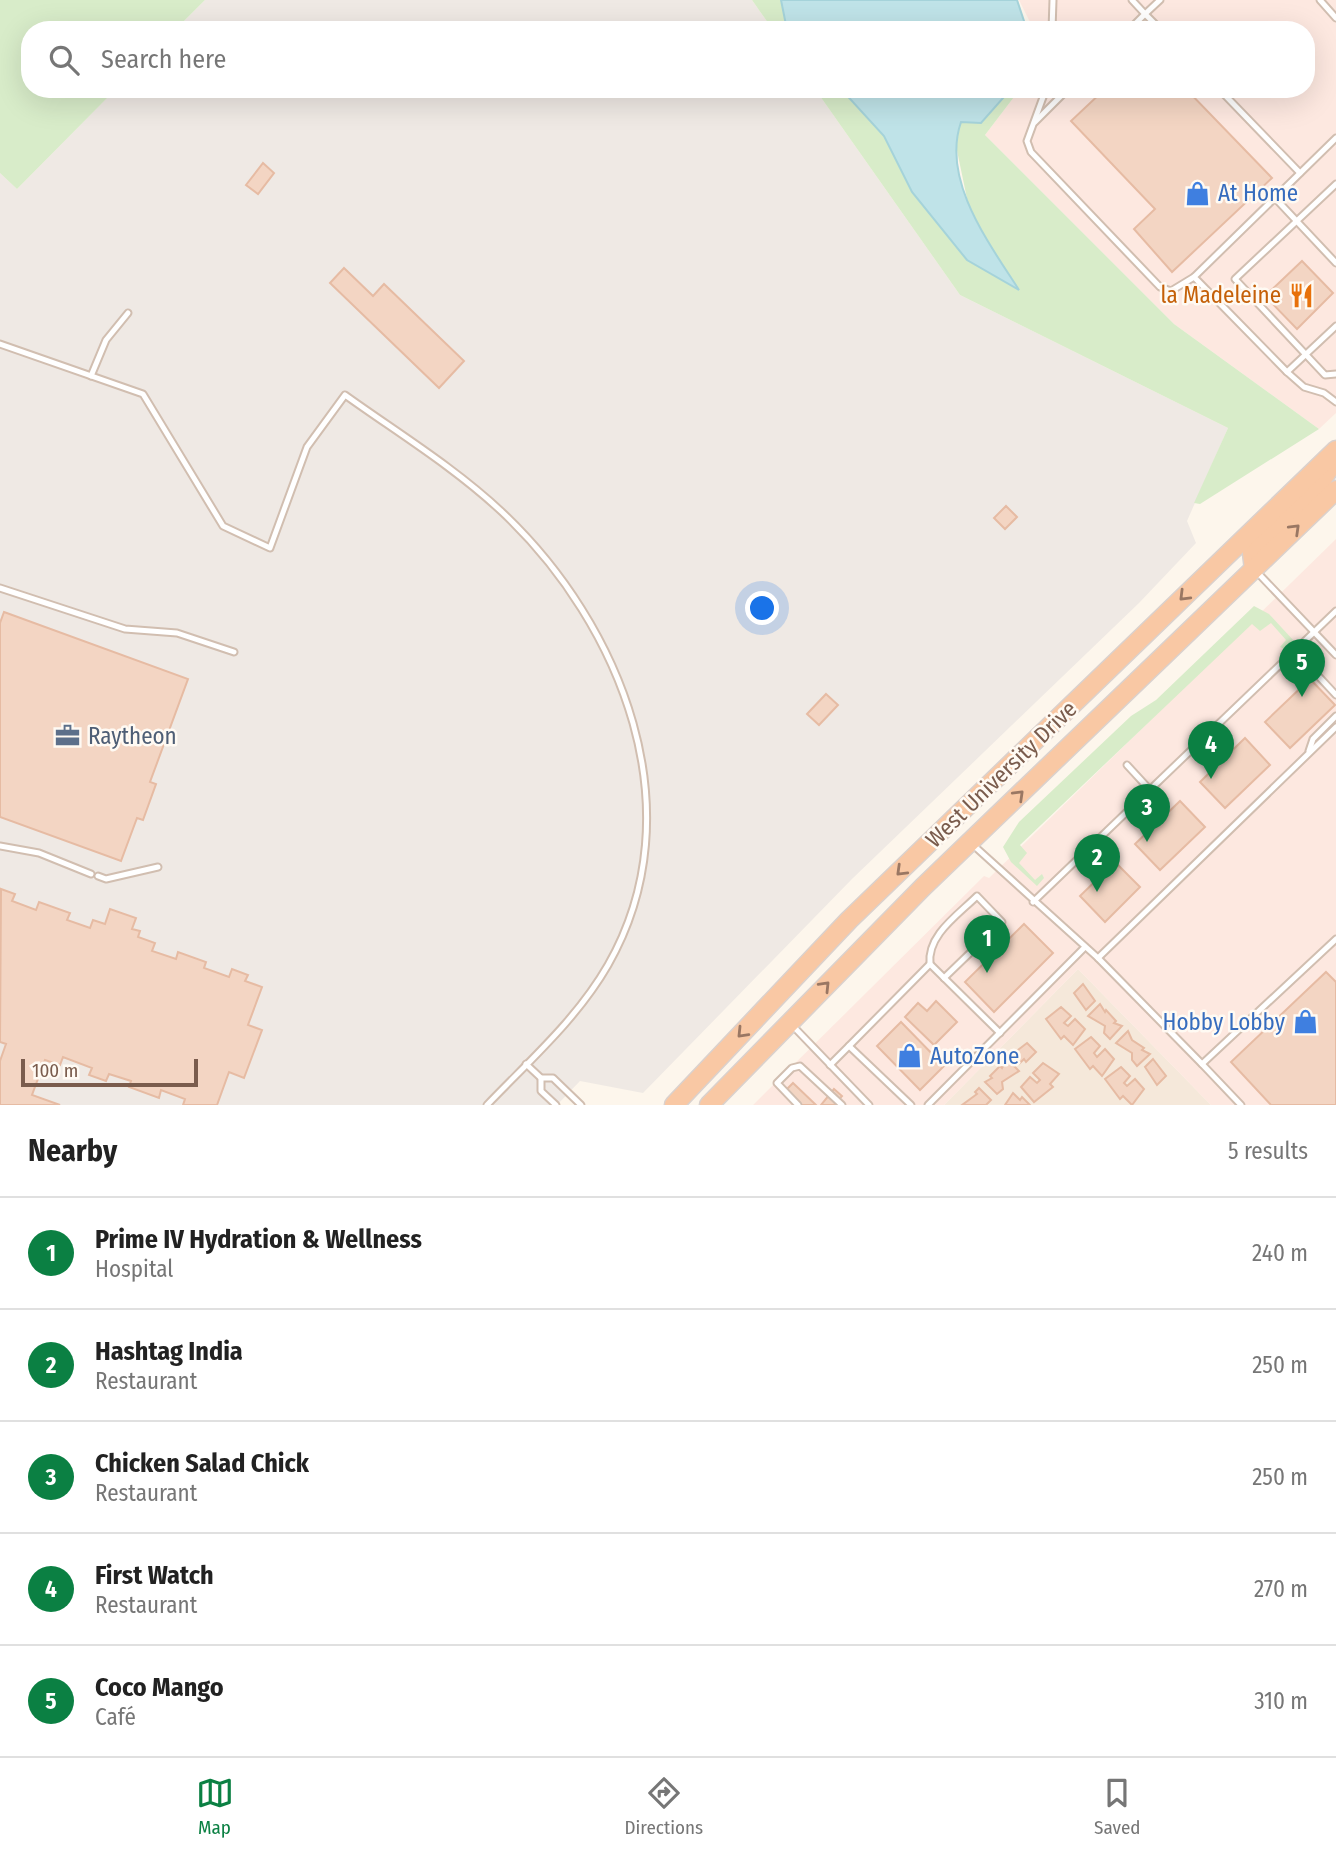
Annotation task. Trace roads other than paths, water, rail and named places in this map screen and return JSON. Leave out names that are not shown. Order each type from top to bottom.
[{"type":"highway","name":"West University Drive","points":[[674,1105],[849,920],[1336,450]]},
{"type":"highway","points":[[1254,569],[1252,553],[1256,544],[1319,484],[1336,459]]},
{"type":"highway","name":"West University Drive","points":[[709,1105],[970,842],[1336,490]]},
{"type":"highway","points":[[1233,548],[1254,569]]},
{"type":"highway","points":[[970,842],[971,810],[1074,711],[1082,696]]},
{"type":"highway","points":[[950,823],[970,842]]},
{"type":"lane","points":[[1052,21],[1053,0]]},
{"type":"lane","points":[[1132,0],[1153,21]]},
{"type":"lane","points":[[1137,21],[1160,0]]},
{"type":"lane","points":[[1321,0],[1336,18]]},
{"type":"lane","points":[[1042,98],[1027,141],[1031,152],[1160,287],[1171,291],[1194,277],[1336,138]]},
{"type":"lane","points":[[1032,125],[1059,98]]},
{"type":"lane","points":[[1228,98],[1300,173]]},
{"type":"lane","points":[[1336,184],[1235,279],[1325,374],[1336,374]]},
{"type":"lane","points":[[1275,198],[1336,263]]},
{"type":"lane","points":[[1194,277],[1304,387],[1324,393],[1336,402]]},
{"type":"lane","points":[[91,376],[106,340],[128,313]]},
{"type":"lane","points":[[1287,372],[1336,326]]},
{"type":"lane","points":[[0,344],[143,394],[223,526],[270,548],[307,447],[345,395],[430,453],[491,502],[546,561],[582,611],[621,685],[638,737],[647,787],[644,858],[626,925],[608,965],[582,1003],[487,1105]]},
{"type":"lane","points":[[1254,569],[1336,655]]},
{"type":"lane","points":[[0,588],[124,629],[177,633],[234,652]]},
{"type":"lane","points":[[1033,902],[1336,611]]},
{"type":"lane","points":[[1295,651],[1336,695]]},
{"type":"lane","points":[[1308,754],[1313,739],[1336,716]]},
{"type":"lane","points":[[1098,958],[1336,727]]},
{"type":"lane","points":[[1127,765],[1150,790]]},
{"type":"lane","points":[[970,842],[1033,902],[1098,958],[1241,1105]]},
{"type":"lane","points":[[0,846],[39,853],[106,879],[158,867]]},
{"type":"lane","points":[[944,978],[1002,922],[977,896],[934,940],[929,952],[930,964],[944,978],[1000,1033]]},
{"type":"lane","points":[[1202,1064],[1336,939]]},
{"type":"lane","points":[[928,1105],[1085,947]]},
{"type":"lane","points":[[830,1065],[930,964]]},
{"type":"lane","points":[[789,1023],[869,1105]]},
{"type":"lane","points":[[849,1046],[911,1105]]},
{"type":"lane","points":[[526,1063],[541,1078],[541,1091],[556,1105]]},
{"type":"lane","points":[[798,1105],[776,1083],[792,1068],[800,1066],[842,1105]]},
{"type":"lane","points":[[541,1078],[552,1078],[581,1105]]},
{"type":"water","points":[[781,0],[1017,0],[1024,21],[785,21]]},
{"type":"water","points":[[849,98],[1003,98],[981,123],[961,122],[957,166],[971,210],[1019,290],[967,260],[912,192],[884,136]]},
{"type":"place","name":"At Home","points":[[1198,193]]},
{"type":"place","name":"la Madeleine","points":[[1301,295]]},
{"type":"place","name":"Coco Mango","points":[[1302,697]]},
{"type":"place","name":"Raytheon","points":[[68,736]]},
{"type":"place","name":"First Watch","points":[[1211,779]]},
{"type":"place","name":"Chicken Salad Chick","points":[[1147,842]]},
{"type":"place","name":"Hashtag India","points":[[1097,892]]},
{"type":"place","name":"Prime IV Hydration & Wellness","points":[[987,973]]},
{"type":"place","name":"Hobby Lobby","points":[[1305,1022]]},
{"type":"place","name":"AutoZone","points":[[910,1056]]}]
